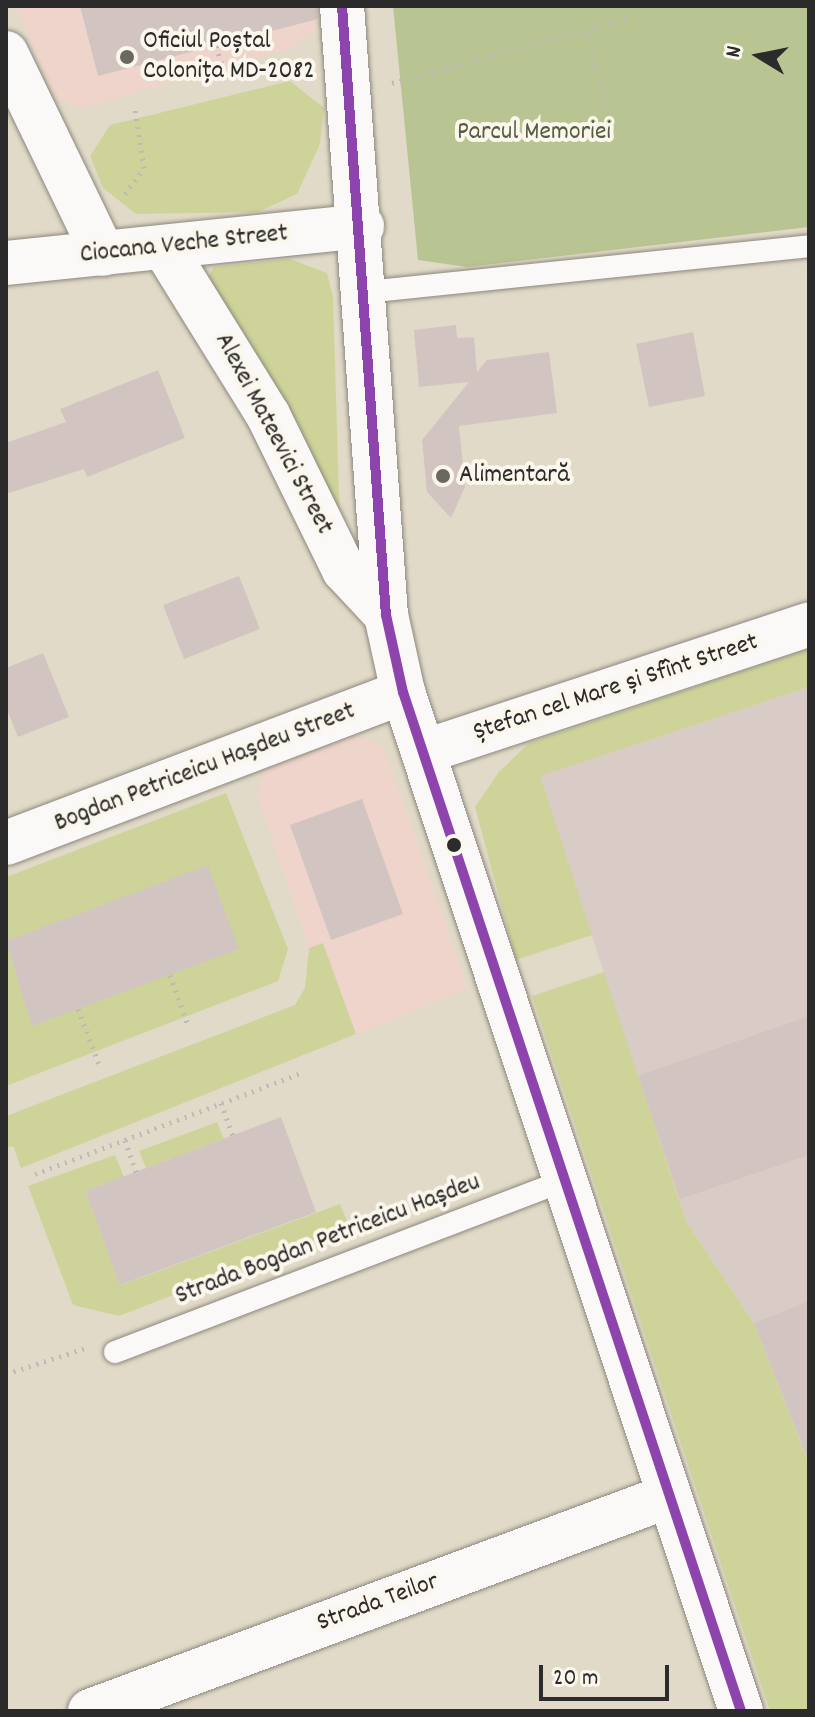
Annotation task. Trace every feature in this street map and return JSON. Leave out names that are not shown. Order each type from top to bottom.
[{"type":"street","points":[[342,6],[362,226],[386,615],[403,692],[666,1497],[741,1711]]},
{"type":"street","points":[[6,53],[97,242]]},
{"type":"street","name":"Ciocana Veche Street","points":[[6,263],[97,242],[165,249],[362,226]]},
{"type":"street","name":"Alexei Mateevici Street","points":[[165,249],[268,415],[344,570],[386,615]]},
{"type":"street","name":"Ștefan cel Mare și Sfînt Street","points":[[423,752],[809,624]]},
{"type":"street","name":"Bogdan Petriceicu Hașdeu Street","points":[[6,843],[403,692]]},
{"type":"street","name":"Strada Teilor","points":[[90,1711],[666,1497]]},
{"type":"lane","points":[[366,292],[809,246]]},
{"type":"lane","name":"Strada Bogdan Petriceicu Hașdeu","points":[[115,1352],[562,1181]]},
{"type":"path","points":[[387,85],[627,19]]},
{"type":"path","points":[[587,32],[615,139]]},
{"type":"path","points":[[216,46],[227,83]]},
{"type":"path","points":[[385,69],[388,99]]},
{"type":"path","points":[[97,242],[144,168],[135,110]]},
{"type":"path","points":[[170,975],[189,1028]]},
{"type":"path","points":[[78,1009],[99,1064]]},
{"type":"path","points":[[35,1174],[304,1072]]},
{"type":"path","points":[[221,1103],[233,1136]]},
{"type":"path","points":[[125,1140],[136,1172]]},
{"type":"path","points":[[6,1374],[84,1348],[115,1352]]},
{"type":"shaded area","points":[[15,6],[313,6],[316,30],[294,47],[82,108],[57,100]]},
{"type":"shaded area","points":[[809,687],[809,1464],[754,1323],[686,1221],[539,776]]},
{"type":"shaded area","points":[[351,733],[383,746],[468,989],[356,1034],[323,944],[309,948],[257,796],[266,766]]},
{"type":"green space","name":"Parcul Memoriei","points":[[393,6],[809,6],[809,227],[467,267],[418,260]]},
{"type":"green space","points":[[290,81],[324,108],[320,144],[297,194],[258,212],[136,214],[103,188],[90,156],[110,125]]},
{"type":"green space","points":[[290,259],[327,273],[333,297],[340,529],[205,281],[214,267]]},
{"type":"green space","points":[[809,649],[809,687],[540,776],[592,935],[516,960],[475,807],[498,773],[529,743]]},
{"type":"green space","points":[[226,793],[288,949],[278,981],[6,1086],[6,877]]},
{"type":"green space","points":[[323,943],[356,1034],[21,1168],[13,1146],[6,1148],[6,1116],[295,1005],[305,988],[309,948]]},
{"type":"green space","points":[[604,972],[686,1221],[754,1323],[809,1464],[809,1711],[770,1711],[532,996]]},
{"type":"green space","points":[[217,1122],[224,1139],[146,1168],[139,1151]]},
{"type":"green space","points":[[115,1155],[124,1177],[85,1191],[121,1285],[340,1204],[349,1227],[119,1316],[73,1305],[28,1186]]},
{"type":"building","points":[[80,6],[317,6],[318,19],[98,76]]},
{"type":"building","points":[[456,325],[457,338],[474,337],[477,372],[487,360],[549,352],[557,413],[459,426],[465,487],[451,518],[427,492],[422,440],[469,382],[419,387],[414,330]]},
{"type":"building","points":[[693,332],[705,396],[649,407],[636,344]]},
{"type":"building","points":[[158,370],[185,438],[87,477],[84,469],[6,494],[6,443],[66,422],[60,409]]},
{"type":"building","points":[[239,576],[260,629],[184,659],[163,605]]},
{"type":"building","points":[[43,653],[69,717],[18,737],[6,707],[6,668]]},
{"type":"building","points":[[362,799],[403,914],[331,940],[290,825]]},
{"type":"building","points":[[208,865],[239,949],[32,1026],[6,941]]},
{"type":"building","points":[[809,1016],[809,1155],[680,1199],[638,1076]]},
{"type":"building","points":[[281,1117],[316,1212],[120,1285],[85,1191]]},
{"type":"building","points":[[809,1301],[809,1457],[807,1457],[754,1323]]},
{"type":"transit line","points":[[342,6],[386,615],[403,692],[741,1711]]},
{"type":"place","name":"Oficiul Poștal Colonița MD-2082","points":[[127,57]]},
{"type":"place","name":"Alimentară","points":[[443,476]]}]
